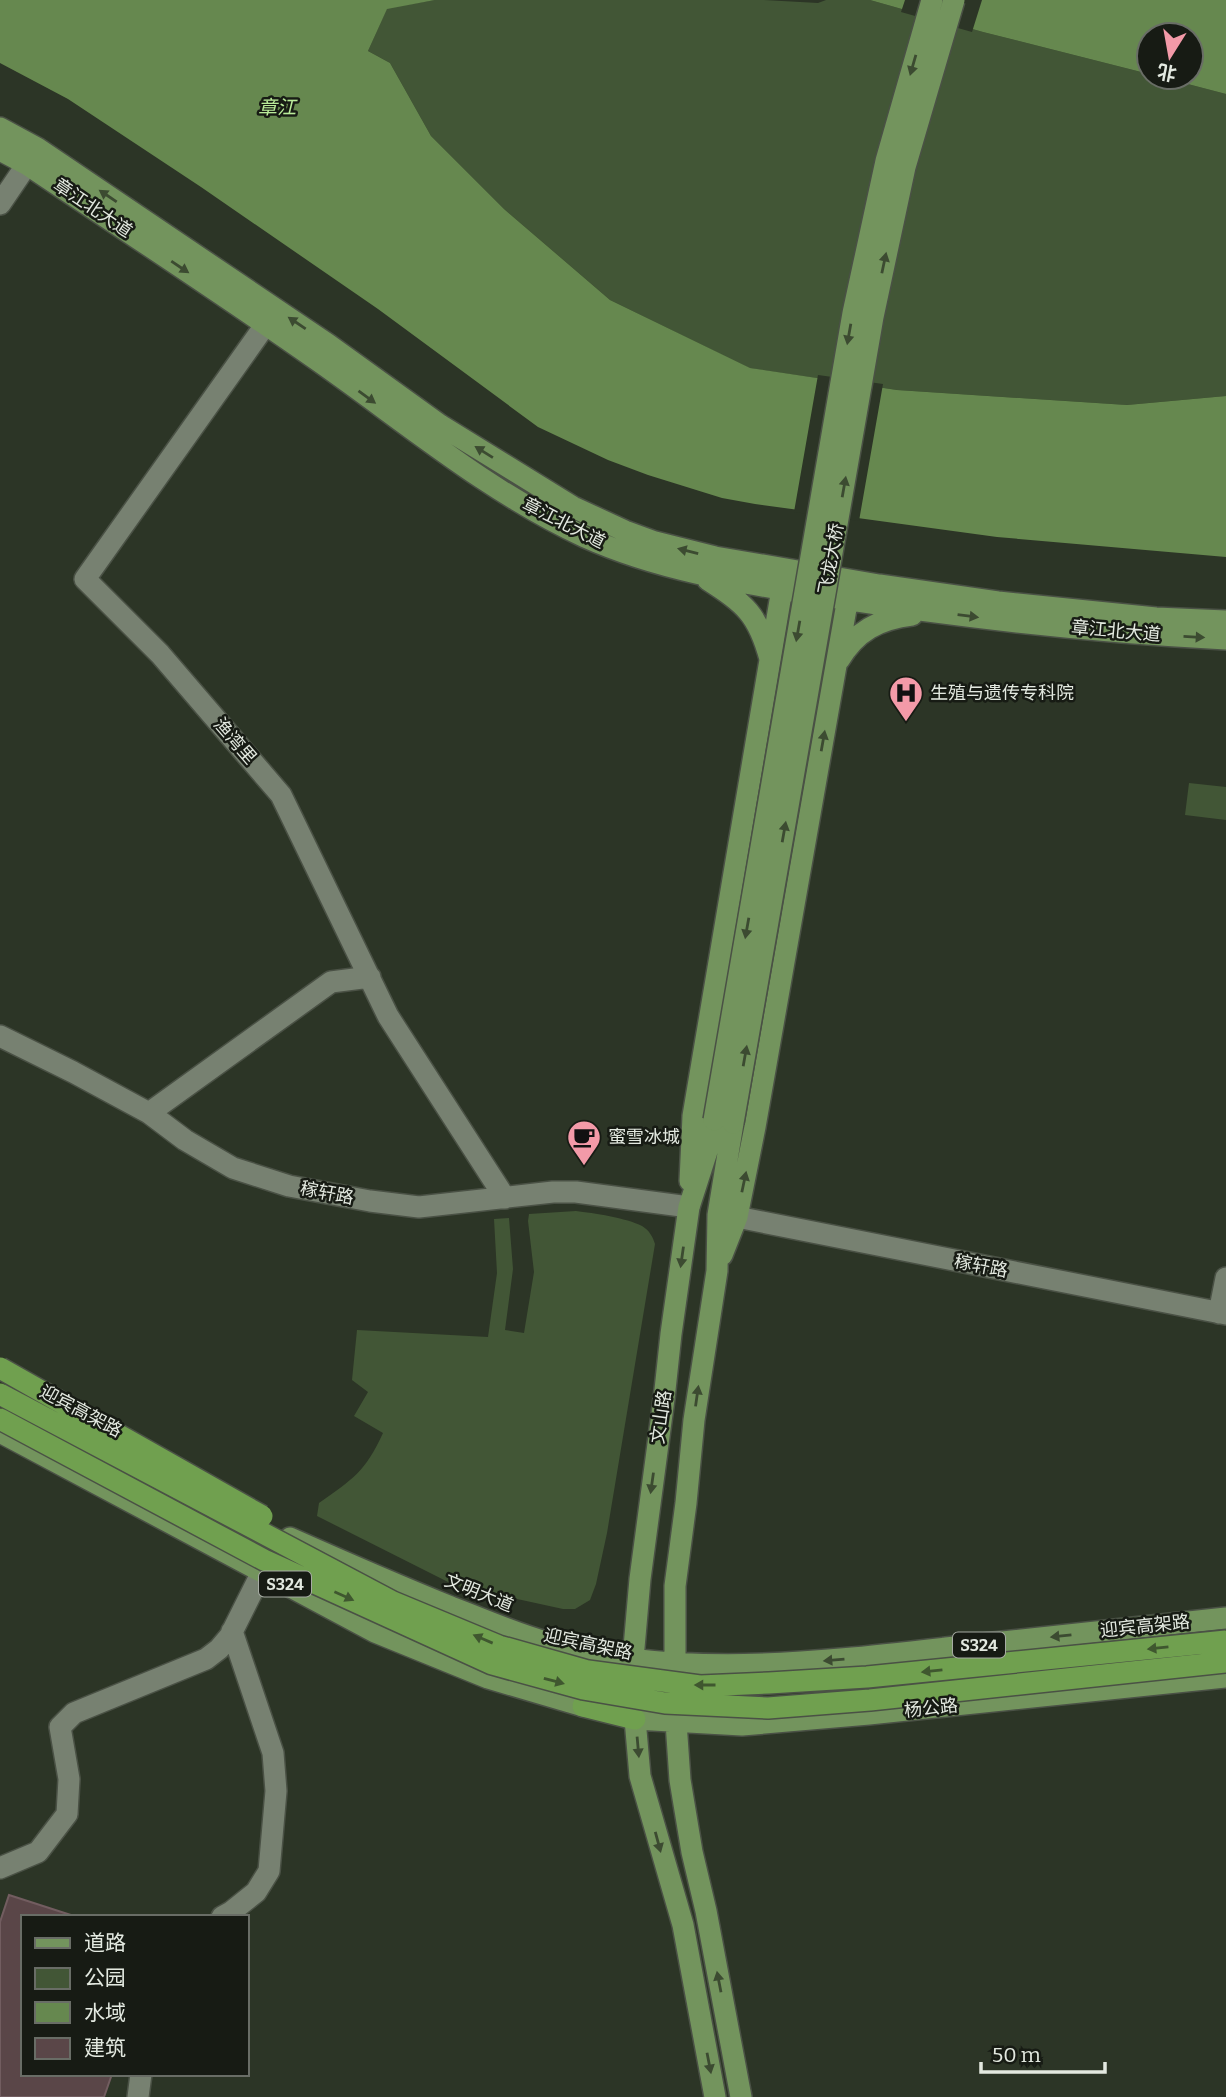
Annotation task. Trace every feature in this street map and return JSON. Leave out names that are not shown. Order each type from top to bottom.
[{"type":"highway","points":[[0,1368],[281,1527],[393,1602]]},
{"type":"highway","name":"迎宾高架路","points":[[0,1394],[393,1602],[499,1646],[588,1671],[700,1686],[867,1678],[1226,1641]]},
{"type":"highway","points":[[0,1419],[264,1560],[492,1664],[583,1689],[664,1703],[768,1708],[870,1700],[1226,1662]]},
{"type":"highway","name":"S324","points":[[583,1706],[635,1719]]},
{"type":"main road","name":"飞龙大桥","points":[[724,1121],[853,313],[889,151],[932,0]]},
{"type":"main road","name":"飞龙大桥","points":[[724,1121],[873,317],[905,167],[954,0]]},
{"type":"main road","name":"章江北大道","points":[[0,128],[32,156],[430,443],[522,503],[587,537],[625,553],[660,565],[697,573],[1156,618],[1226,621]]},
{"type":"main road","name":"章江北大道","points":[[0,150],[32,156],[318,337],[440,425],[573,507],[655,542],[715,557],[784,580]]},
{"type":"main road","points":[[697,573],[739,600],[748,610],[765,641],[770,661]]},
{"type":"main road","points":[[689,1207],[693,1116],[784,580]]},
{"type":"main road","name":"章江北大道","points":[[849,590],[936,612],[1141,634],[1226,639]]},
{"type":"main road","points":[[717,1270],[737,1217],[755,1127],[849,590]]},
{"type":"main road","points":[[836,665],[847,646],[874,625],[901,616],[936,612]]},
{"type":"main road","name":"文山路","points":[[635,1719],[633,1659],[639,1579],[689,1207],[710,1142],[724,1121]]},
{"type":"main road","name":"文山路","points":[[675,1663],[675,1586],[694,1420],[717,1270],[724,1121]]},
{"type":"main road","name":"文明大道","points":[[0,1383],[282,1534],[396,1584],[502,1627],[547,1642],[633,1659],[675,1663]]},
{"type":"main road","name":"S324","points":[[0,1432],[375,1632],[488,1678],[583,1706]]},
{"type":"main road","name":"S324","points":[[675,1663],[768,1665],[869,1657],[1226,1618]]},
{"type":"main road","points":[[675,1663],[680,1780],[741,2097]]},
{"type":"main road","name":"杨公路","points":[[635,1719],[742,1725],[1226,1677]]},
{"type":"main road","points":[[635,1719],[640,1776],[683,1925],[715,2097]]},
{"type":"street","points":[[0,204],[32,156]]},
{"type":"street","name":"渔湾里","points":[[266,324],[85,579],[160,654],[281,795],[388,1016],[505,1198]]},
{"type":"street","points":[[149,1113],[331,982],[370,977]]},
{"type":"street","name":"稼轩路","points":[[0,1036],[149,1113],[185,1140],[233,1168],[289,1186],[370,1201],[419,1206],[576,1192],[689,1207]]},
{"type":"street","name":"稼轩路","points":[[737,1217],[1223,1314]]},
{"type":"street","points":[[1223,1314],[1226,1278]]},
{"type":"street","points":[[0,1868],[37,1852],[67,1814],[69,1779],[60,1727],[74,1713],[206,1659],[219,1649],[232,1631],[262,1572]]},
{"type":"street","points":[[226,1915],[256,1892],[269,1871],[276,1791],[273,1754],[232,1631]]},
{"type":"street","points":[[138,2097],[141,2076]]},
{"type":"green space","points":[[435,0],[764,0],[818,3],[826,0],[870,0],[1135,70],[1135,91],[1205,91],[1205,89],[1226,94],[1226,396],[1127,405],[897,390],[749,368],[610,300],[504,209],[431,136],[390,63],[368,51],[387,8]]},
{"type":"green space","points":[[1189,783],[1226,787],[1226,820],[1185,815]]},
{"type":"green space","points":[[576,1211],[636,1223],[649,1232],[655,1244],[607,1533],[590,1600],[575,1609],[563,1609],[454,1585],[317,1516],[319,1503],[357,1474],[383,1433],[354,1416],[368,1392],[352,1380],[357,1330],[488,1337],[497,1273],[494,1219],[509,1218],[513,1269],[505,1330],[524,1333],[534,1272],[529,1214]]},
{"type":"water","name":"章江","points":[[0,0],[435,0],[387,9],[368,51],[390,63],[431,136],[504,209],[610,300],[750,368],[897,390],[1127,405],[1226,396],[1226,557],[997,537],[755,504],[722,498],[608,460],[538,427],[378,309],[201,187],[68,99],[0,63]]},
{"type":"water","points":[[870,0],[1226,0],[1226,94],[1205,89],[1205,21],[1135,21],[1135,70]]},
{"type":"pier","points":[[905,0],[982,0],[972,32],[901,12]]},
{"type":"pier","points":[[818,375],[883,384],[859,521],[794,512]]},
{"type":"building","points":[[9,1895],[71,1915],[21,1915],[21,2076],[111,2076],[104,2097],[0,2097],[0,1922]]},
{"type":"place","name":"生殖与遗传专科院","points":[[906,723]]},
{"type":"place","name":"蜜雪冰城","points":[[584,1167]]}]
